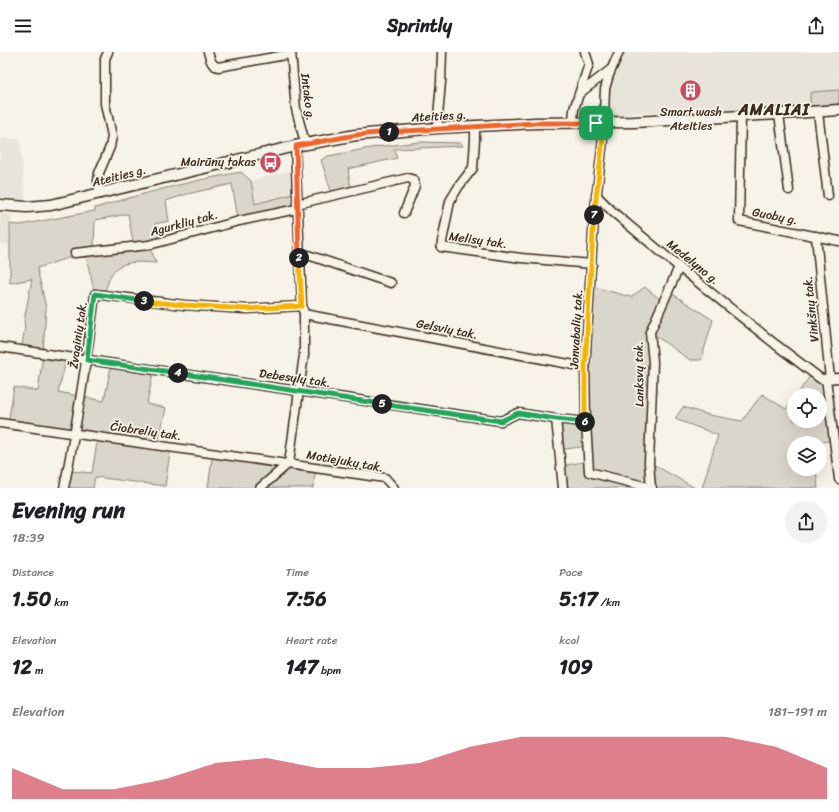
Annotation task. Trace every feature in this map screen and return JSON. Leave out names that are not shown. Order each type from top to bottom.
[{"type":"street","points":[[100,194],[98,181],[99,173],[110,147],[112,136],[105,104],[105,59],[108,52]]},
{"type":"street","points":[[208,52],[213,65],[218,67],[291,53]]},
{"type":"street","points":[[437,128],[442,82],[442,52]]},
{"type":"street","points":[[573,124],[574,109],[588,64],[585,52]]},
{"type":"street","points":[[596,195],[603,139],[605,89],[619,52]]},
{"type":"street","name":"Intako g.","points":[[289,463],[304,355],[297,206],[300,144],[291,53]]},
{"type":"street","points":[[580,93],[611,70]]},
{"type":"street","name":"Ateities g.","points":[[0,205],[41,207],[100,194],[300,144],[356,135],[437,128],[536,123],[573,124],[839,110]]},
{"type":"street","points":[[818,112],[828,196]]},
{"type":"street","points":[[779,114],[789,190]]},
{"type":"street","name":"Guobų g.","points":[[741,116],[739,221],[839,241]]},
{"type":"street","name":"Melisų tak.","points":[[475,127],[476,140],[473,168],[450,201],[441,247],[521,258],[592,264]]},
{"type":"street","name":"Agurklių tak.","points":[[75,253],[149,245],[408,178],[414,180],[415,186],[404,213]]},
{"type":"street","name":"Jonvabalių tak.","points":[[596,195],[585,367],[589,472],[651,488]]},
{"type":"street","name":"Medelyno g.","points":[[596,195],[613,212],[679,267],[812,373],[821,379],[832,379]]},
{"type":"street","name":"Vinkšnų tak.","points":[[816,236],[832,379],[839,479]]},
{"type":"street","points":[[299,252],[391,283]]},
{"type":"street","name":"Lanksvų tak.","points":[[651,488],[649,462],[653,362],[650,332],[679,267]]},
{"type":"street","name":"Žvaginių tak.","points":[[64,488],[87,360],[95,294],[184,305],[246,309],[303,310]]},
{"type":"street","name":"Gelsvių tak.","points":[[303,310],[585,367]]},
{"type":"street","name":"Debesylų tak.","points":[[0,347],[501,421],[518,413],[586,422]]},
{"type":"street","points":[[556,419],[563,488]]},
{"type":"street","name":"Čiobrelių tak.","points":[[0,423],[289,463]]},
{"type":"street","points":[[260,488],[289,463]]},
{"type":"street","name":"Motiejukų tak.","points":[[289,463],[385,478],[394,488]]},
{"type":"shaded area","points":[[624,52],[839,52],[839,104],[679,114],[666,112],[633,113],[616,117],[612,116],[608,112],[607,92]]},
{"type":"shaded area","points":[[839,90],[839,104],[810,106],[810,94],[812,92]]},
{"type":"shaded area","points":[[0,139],[20,139],[25,200],[0,198]]},
{"type":"shaded area","points":[[420,142],[461,143],[463,146],[394,149],[397,158],[348,169],[351,189],[331,191],[321,160],[328,156],[376,147]]},
{"type":"shaded area","points":[[293,170],[293,194],[255,204],[251,181]]},
{"type":"shaded area","points":[[241,172],[251,181],[255,204],[293,194],[293,208],[238,219],[232,184],[187,194],[166,201],[169,221],[155,224],[160,243],[149,245],[156,263],[131,263],[120,266],[111,275],[103,296],[95,294],[86,257],[68,258],[37,268],[46,308],[43,353],[67,357],[58,392],[104,401],[111,366],[153,373],[147,404],[166,408],[158,444],[171,446],[165,486],[95,477],[93,488],[68,488],[71,471],[92,473],[98,436],[8,424],[14,387],[38,391],[43,354],[21,350],[25,328],[24,321],[32,279],[10,283],[10,224],[20,225],[95,211],[95,208],[131,197],[185,183]],"holes":[[[128,214],[133,242],[129,247],[94,248],[95,220]]]},
{"type":"shaded area","points":[[0,213],[12,215],[9,229],[10,245],[0,243]]},
{"type":"shaded area","points":[[590,286],[631,297],[645,287],[663,302],[668,291],[713,320],[701,360],[690,360],[650,332],[649,462],[695,488],[562,488],[561,466],[588,461],[587,446],[559,450],[556,419],[585,422]]},
{"type":"shaded area","points":[[812,373],[826,379],[834,440],[827,441],[827,436],[787,436],[787,476],[817,476],[818,488],[702,488],[718,435],[675,419],[683,407],[709,415],[742,421],[762,394],[786,409],[787,408],[787,428],[827,428],[827,388],[802,388]]},
{"type":"shaded area","points":[[213,452],[316,467],[313,488],[208,488]]},
{"type":"place","name":"Smart wash Ateities","points":[[691,91]]},
{"type":"place","name":"Mairūnų takas","points":[[271,162]]},
{"type":"district","name":"AMALIAI","points":[[774,109]]},
{"type":"route","points":[[604,122],[594,217],[585,367],[586,422],[518,413],[501,421],[87,360],[95,294],[184,305],[246,309],[302,306],[295,160],[296,146],[356,135],[437,128],[536,123],[596,123],[604,122]]}]
